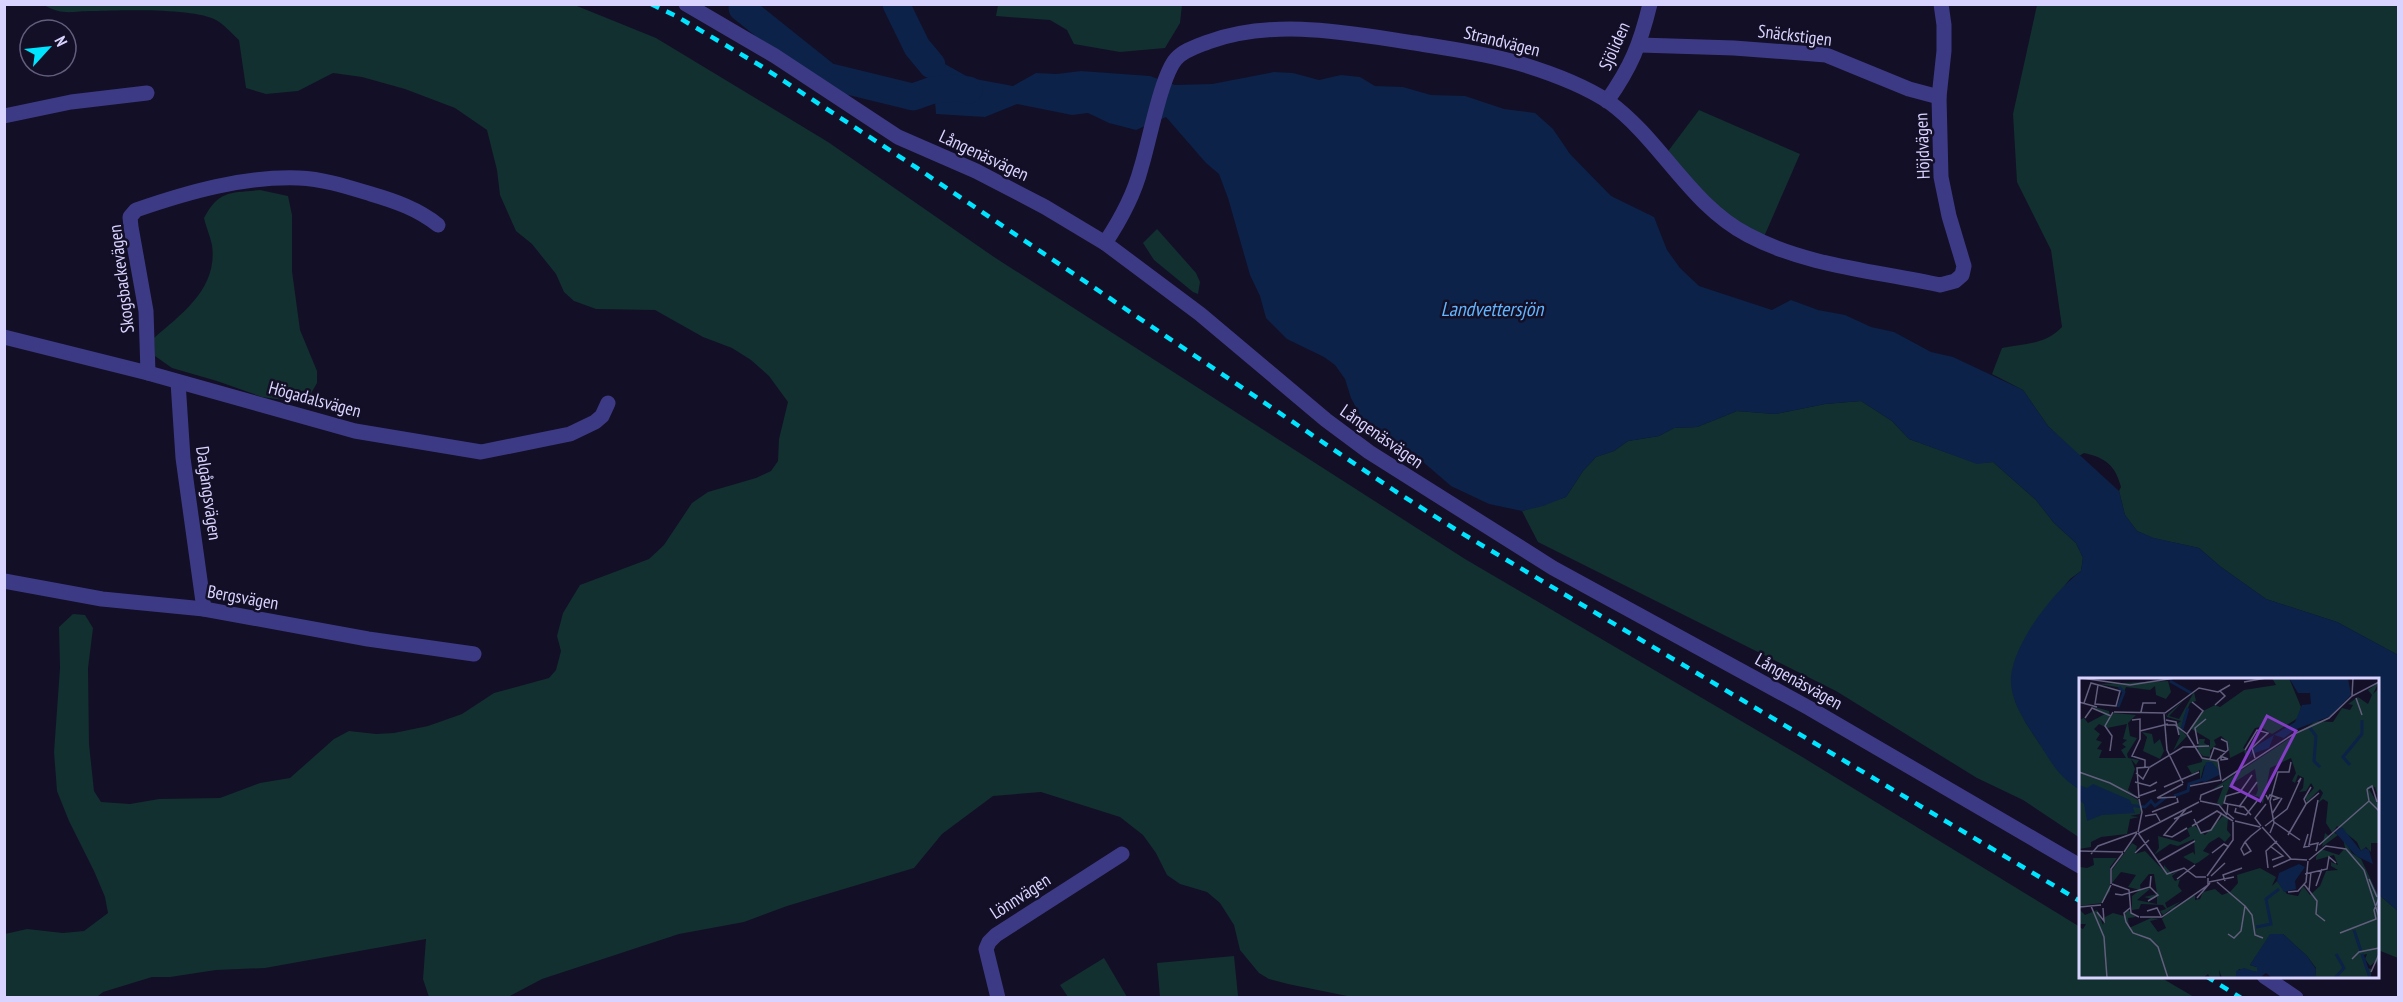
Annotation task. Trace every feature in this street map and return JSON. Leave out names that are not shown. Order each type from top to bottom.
[{"type":"street","name":"Långenäsvägen","points":[[686,4],[775,56],[898,137],[976,171],[1045,207],[1105,243],[1200,314],[1326,420],[1412,482],[1552,568],[1809,708],[2079,865]]},
{"type":"street","name":"Sjöliden","points":[[1607,101],[1625,75],[1640,45],[1650,4]]},
{"type":"street","name":"Höjdvägen","points":[[1941,4],[1944,51],[1939,98],[1941,177],[1949,216],[1964,266],[1962,274],[1955,281]]},
{"type":"street","name":"Strandvägen","points":[[1105,243],[1123,215],[1130,199],[1141,169],[1170,67],[1178,57],[1189,50],[1231,34],[1261,30],[1318,30],[1474,52],[1556,75],[1607,101],[1625,116],[1703,200],[1726,221],[1746,234],[1803,256],[1840,265],[1940,285],[1955,281]]},
{"type":"street","name":"Snäckstigen","points":[[1640,45],[1734,48],[1826,55],[1909,89],[1939,98]]},
{"type":"street","points":[[4,116],[71,102],[147,93]]},
{"type":"street","name":"Skogsbackevägen","points":[[148,372],[146,311],[130,217],[136,210],[201,189],[260,179],[300,178],[332,183],[375,195],[421,212],[438,225]]},
{"type":"street","name":"Högadalsvägen","points":[[4,337],[148,372],[355,431],[481,452],[570,434],[595,422],[602,416],[608,403]]},
{"type":"street","name":"Dalgångsvägen","points":[[178,382],[183,458],[204,609]]},
{"type":"street","name":"Bergsvägen","points":[[4,581],[102,598],[204,609],[368,639],[474,654]]},
{"type":"street","name":"Lönnvägen","points":[[998,998],[986,949],[989,942],[1005,929],[1122,854]]},
{"type":"street","points":[[2267,978],[2296,998]]},
{"type":"green space","points":[[572,4],[656,38],[828,142],[994,257],[1465,559],[1799,755],[2079,926],[2079,978],[2162,978],[2194,997],[1352,997],[1288,984],[1269,979],[1259,973],[1240,950],[1234,925],[1220,903],[1207,892],[1180,884],[1167,875],[1156,853],[1143,835],[1120,817],[1041,792],[993,796],[942,834],[914,868],[787,906],[744,922],[679,934],[542,979],[508,997],[429,997],[423,979],[426,939],[265,968],[216,970],[170,977],[152,977],[103,992],[97,997],[5,997],[5,934],[27,929],[63,933],[84,931],[108,913],[105,897],[57,791],[54,752],[60,668],[59,627],[73,614],[85,615],[93,628],[88,668],[89,744],[94,791],[101,802],[130,804],[159,799],[220,798],[260,783],[290,778],[334,739],[349,731],[394,733],[428,726],[462,714],[494,693],[549,678],[556,670],[561,651],[557,636],[563,613],[580,585],[649,559],[664,545],[692,503],[708,492],[756,478],[771,471],[778,461],[779,439],[788,402],[769,376],[751,360],[732,348],[703,337],[655,310],[596,309],[574,301],[564,292],[556,274],[532,244],[516,231],[500,195],[497,170],[487,130],[455,108],[405,89],[362,77],[333,73],[298,91],[266,94],[246,88],[239,40],[214,19],[203,15],[155,10],[62,12],[44,5]]},
{"type":"green space","points":[[998,4],[1182,5],[1180,23],[1165,48],[1120,52],[1074,44],[1067,30],[1050,20],[996,16]]},
{"type":"green space","points":[[2037,5],[2398,5],[2398,655],[2337,622],[2266,599],[2199,548],[2153,538],[2137,531],[2125,515],[2119,491],[2121,487],[2112,468],[2104,460],[2092,455],[2084,453],[2079,456],[2048,426],[2023,390],[1992,374],[2002,348],[2042,340],[2062,327],[2051,250],[2017,182],[2013,114]]},
{"type":"green space","points":[[1699,110],[1800,154],[1763,239],[1720,214],[1666,154]]},
{"type":"green space","points":[[260,190],[288,196],[292,215],[292,271],[300,330],[317,371],[317,383],[310,395],[297,402],[262,397],[172,368],[155,356],[154,338],[187,309],[204,287],[210,274],[212,245],[204,218],[209,209],[226,195]]},
{"type":"green space","points":[[1157,229],[1196,273],[1200,282],[1198,294],[1154,260],[1143,243]]},
{"type":"green space","points":[[1861,401],[1892,421],[1909,439],[1976,463],[1993,462],[2036,500],[2054,523],[2076,543],[2083,558],[2081,571],[2070,579],[2031,628],[2015,701],[2039,743],[2079,789],[2079,837],[2023,800],[1977,778],[1836,691],[1538,542],[1522,511],[1566,497],[1583,471],[1596,457],[1614,451],[1628,441],[1659,436],[1674,428],[1697,427],[1737,411],[1775,414],[1825,404]]},
{"type":"green space","points":[[2379,895],[2398,911],[2398,958],[2379,950]]},
{"type":"green space","points":[[1234,956],[1238,996],[1160,997],[1157,963]]},
{"type":"green space","points":[[1104,958],[1127,997],[1068,997],[1060,985]]},
{"type":"water","name":"Landvettersjön","points":[[936,59],[970,78],[1013,86],[1036,73],[1057,74],[1081,71],[1150,76],[1175,85],[1212,84],[1274,72],[1293,73],[1319,80],[1341,75],[1360,77],[1375,86],[1403,87],[1431,95],[1465,96],[1504,109],[1535,113],[1553,129],[1570,154],[1611,196],[1654,217],[1667,250],[1680,268],[1699,286],[1772,310],[1791,300],[1818,310],[1845,315],[1871,327],[1894,332],[1931,352],[1953,357],[2023,390],[2048,426],[2119,491],[2125,515],[2137,531],[2154,538],[2199,548],[2266,599],[2337,622],[2398,655],[2398,911],[2379,895],[2379,678],[2079,678],[2079,789],[2056,769],[2024,720],[2013,694],[2011,676],[2020,648],[2037,618],[2059,591],[2081,571],[2083,558],[2076,543],[2054,523],[2036,500],[1993,462],[1977,464],[1909,439],[1892,421],[1861,401],[1825,404],[1775,414],[1737,411],[1697,427],[1674,428],[1659,436],[1628,441],[1614,451],[1596,457],[1583,471],[1566,497],[1543,506],[1522,511],[1489,504],[1451,486],[1408,449],[1361,417],[1351,398],[1345,379],[1335,365],[1287,339],[1266,318],[1260,296],[1250,275],[1219,174],[1206,163],[1166,117],[1136,130],[1109,123],[1088,113],[1072,115],[1017,104],[985,117],[936,114],[932,65]]},
{"type":"waterway","points":[[896,4],[917,47],[932,65]]},
{"type":"waterway","points":[[742,8],[827,76],[913,97],[933,90],[956,88],[969,90]]},
{"type":"railway","points":[[651,4],[676,16],[761,66],[1458,531],[2079,900]]},
{"type":"railway","points":[[2209,978],[2241,998]]}]
